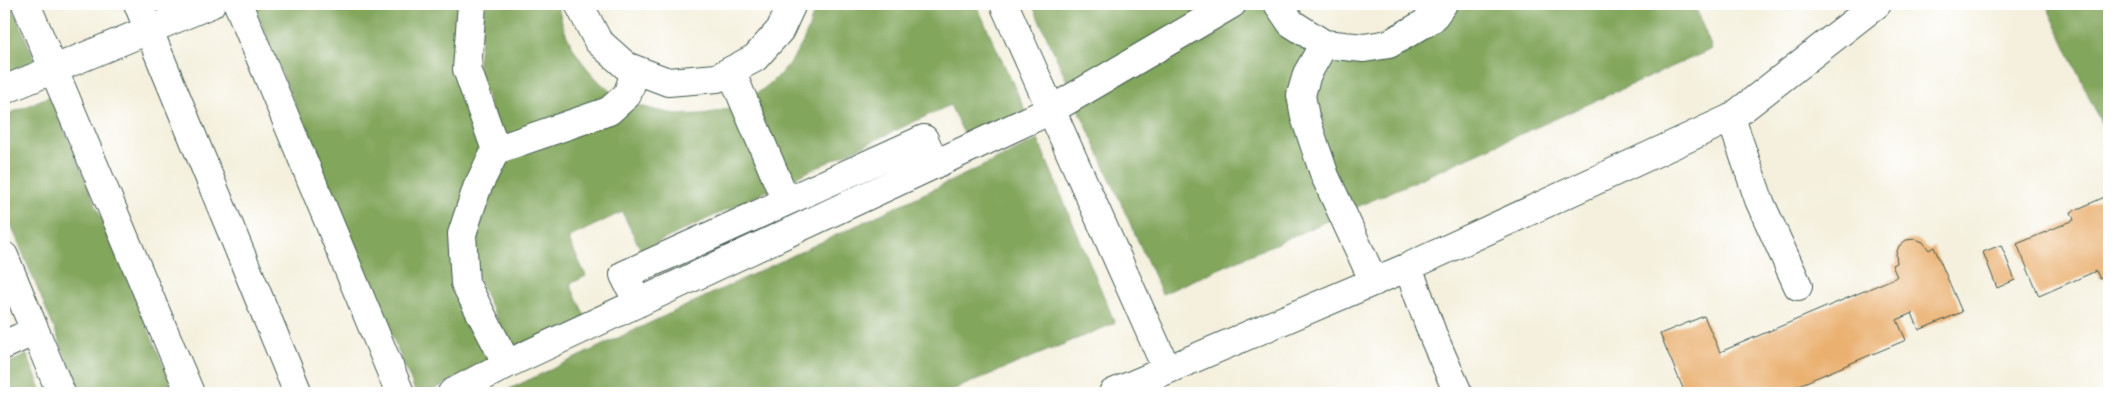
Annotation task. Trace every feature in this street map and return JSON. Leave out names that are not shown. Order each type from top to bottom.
[{"type":"lane","points":[[26,4],[190,393]]},
{"type":"lane","points":[[138,4],[298,393]]},
{"type":"lane","points":[[4,90],[211,4]]},
{"type":"lane","points":[[238,4],[400,393]]},
{"type":"lane","points":[[472,4],[467,69],[496,150]]},
{"type":"lane","points":[[579,4],[598,41],[626,66],[668,82],[717,78],[755,58],[780,30],[792,4]]},
{"type":"lane","points":[[1004,4],[1167,370]]},
{"type":"lane","points":[[452,393],[506,364],[1051,110],[1232,4]]},
{"type":"lane","points":[[1278,4],[1291,24],[1324,44],[1364,48],[1389,44],[1432,18],[1443,4]]},
{"type":"lane","points":[[1114,393],[1408,268],[1731,118],[1877,4]]},
{"type":"lane","points":[[1324,44],[1306,74],[1301,96],[1305,117],[1325,176],[1374,282]]},
{"type":"lane","points":[[506,364],[465,283],[462,234],[477,188],[496,150],[609,111],[627,95],[636,70]]},
{"type":"lane","points":[[731,71],[786,201]]},
{"type":"lane","points":[[1731,118],[1760,200],[1798,286]]},
{"type":"lane","points":[[638,303],[624,275],[924,139],[935,164]]},
{"type":"lane","points":[[4,256],[61,393]]},
{"type":"lane","points":[[1408,268],[1434,338],[1458,393]]},
{"type":"lane","points":[[4,345],[35,331]]},
{"type":"green space","points":[[4,4],[11,4],[37,65],[4,79]]},
{"type":"green space","points":[[267,4],[465,4],[488,157],[456,231],[494,361],[426,393],[416,393],[255,9]]},
{"type":"green space","points":[[485,4],[558,4],[565,30],[576,53],[592,74],[611,92],[603,103],[501,139],[477,67]]},
{"type":"green space","points":[[815,4],[976,4],[1026,112],[966,138],[950,105],[788,181],[753,96],[776,78],[794,57],[807,32]]},
{"type":"green space","points":[[1032,4],[1222,4],[1072,92]]},
{"type":"green space","points":[[1246,4],[1263,4],[1268,11],[1313,47],[1302,70],[1336,217],[1162,294],[1076,103]]},
{"type":"green space","points":[[1454,4],[1694,4],[1712,49],[1348,211],[1317,138],[1314,73],[1325,51],[1343,55]]},
{"type":"green space","points":[[2046,4],[2109,4],[2109,140]]},
{"type":"green space","points":[[50,96],[175,393],[81,393],[4,208],[4,116]]},
{"type":"green space","points":[[632,103],[670,113],[683,114],[708,113],[734,106],[769,190],[641,250],[622,212],[568,238],[586,276],[570,284],[586,318],[512,353],[474,270],[473,237],[487,197],[508,160]]},
{"type":"green space","points":[[1038,140],[1115,323],[945,393],[501,393]]},
{"type":"green space","points":[[27,355],[43,393],[4,393],[4,365]]},
{"type":"building","points":[[2109,195],[2109,275],[2100,279],[2096,271],[2039,296],[2017,244],[2074,220],[2071,212]]},
{"type":"building","points":[[1915,239],[1923,242],[1929,250],[1934,247],[1962,312],[1919,330],[1912,313],[1897,320],[1906,340],[1780,393],[1754,393],[1752,388],[1739,393],[1685,393],[1660,334],[1704,316],[1720,352],[1897,277],[1892,265],[1897,263],[1896,254],[1899,246],[1906,240]]},
{"type":"building","points":[[2001,245],[2015,280],[1997,288],[1983,252]]}]
